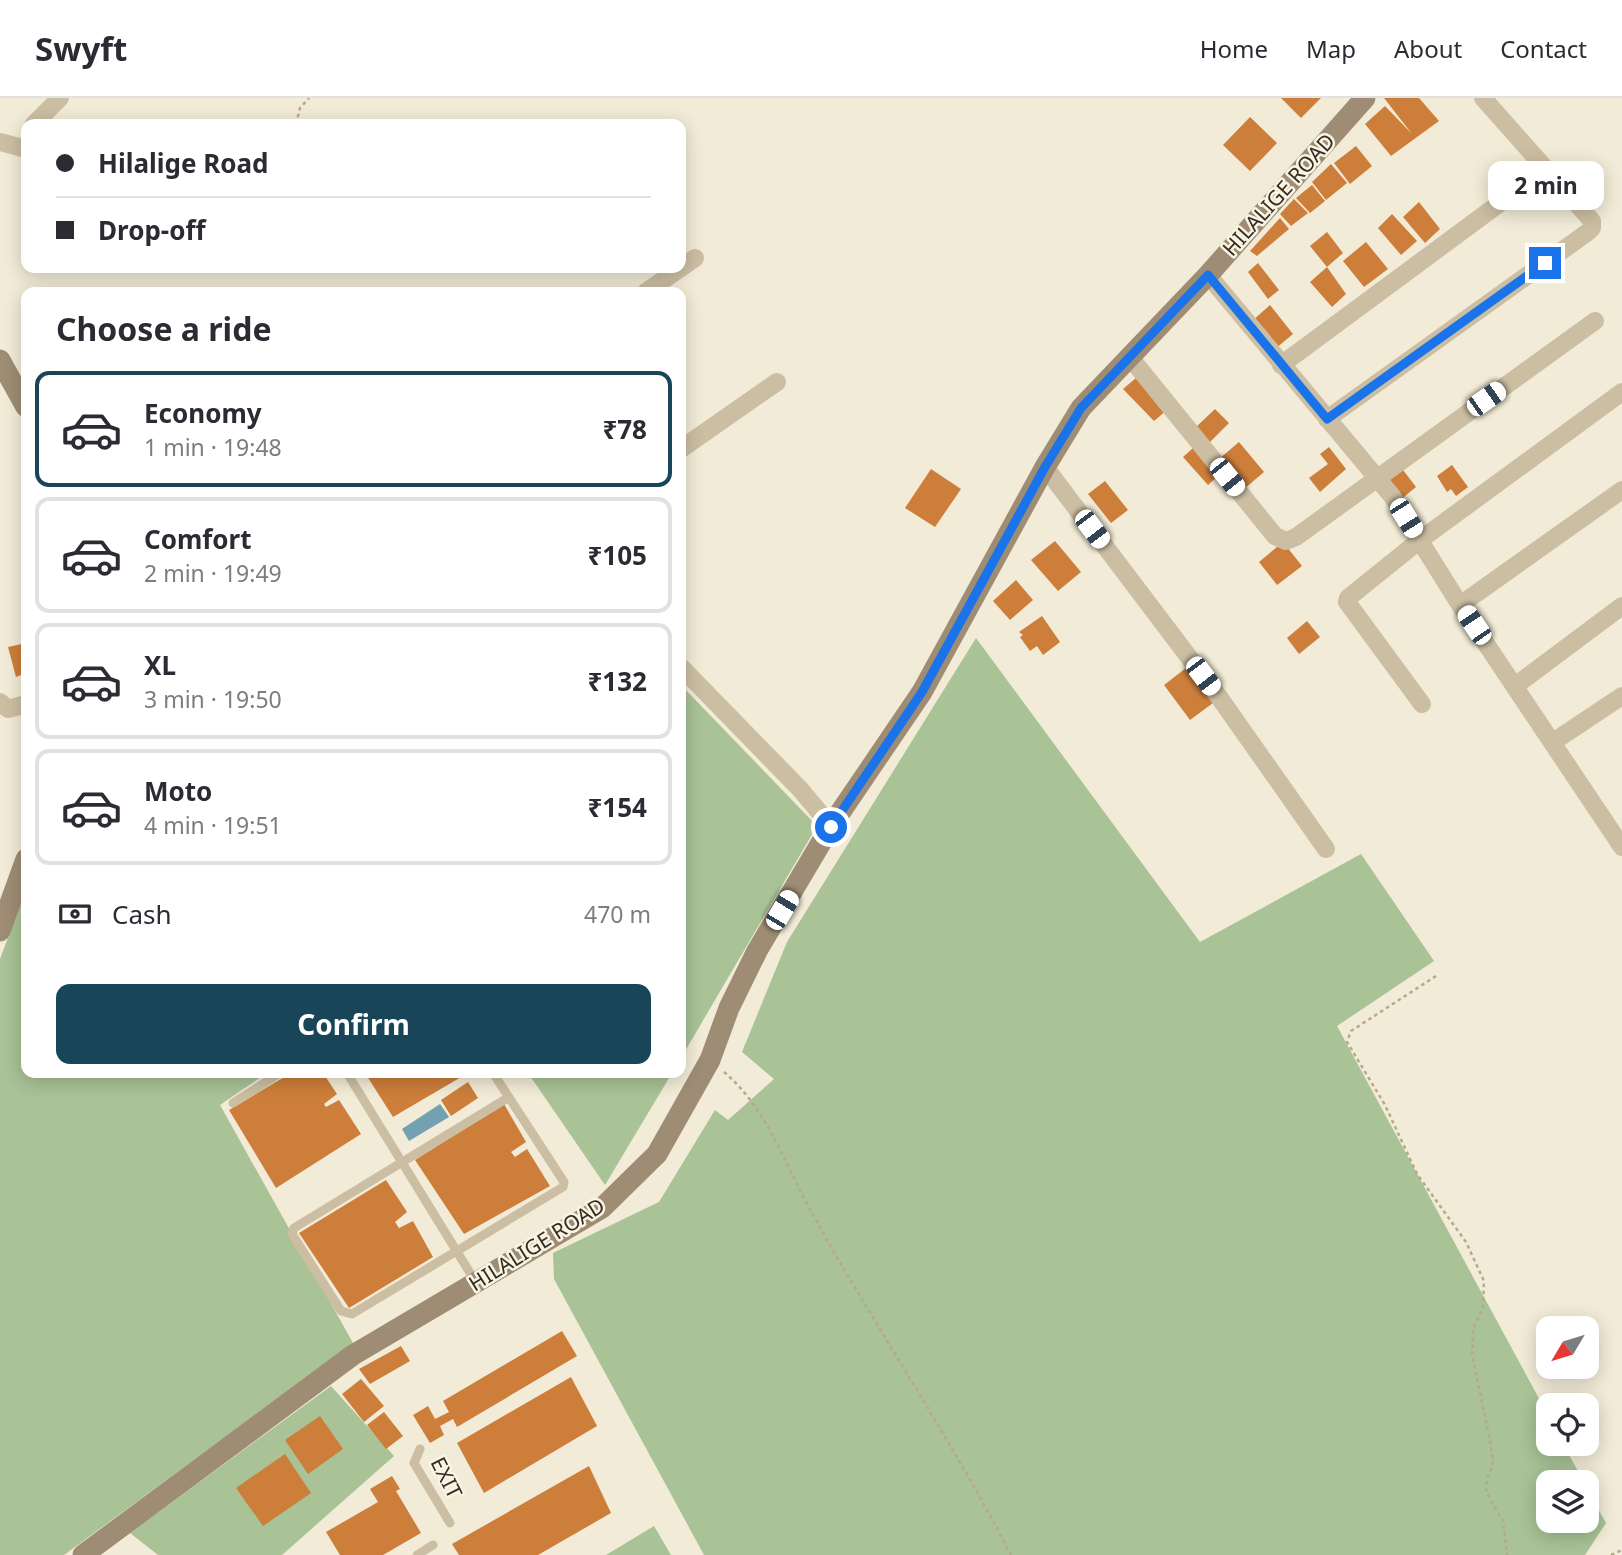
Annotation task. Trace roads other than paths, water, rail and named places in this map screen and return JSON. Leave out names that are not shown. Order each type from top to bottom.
[{"type":"street","points":[[39,119],[60,98]]},
{"type":"street","name":"HILALIGE ROAD","points":[[83,1555],[353,1355],[602,1208],[657,1154],[710,1060],[729,1008],[757,951],[831,827],[922,692],[1045,467],[1081,408],[1208,275],[1365,98]]},
{"type":"street","points":[[1327,419],[1592,228],[1592,221],[1483,98]]},
{"type":"street","points":[[1281,365],[1546,169]]},
{"type":"street","points":[[686,264],[695,258]]},
{"type":"street","points":[[653,287],[673,273]]},
{"type":"street","points":[[1208,275],[1392,496],[1460,605],[1622,847]]},
{"type":"street","points":[[1129,356],[1275,537],[1286,541],[1297,537],[1376,477],[1595,321]]},
{"type":"street","points":[[0,360],[21,398]]},
{"type":"street","points":[[686,446],[777,382]]},
{"type":"street","points":[[1422,704],[1347,602],[1351,594],[1622,392]]},
{"type":"street","points":[[1595,412],[1622,413]]},
{"type":"street","points":[[1045,467],[1219,697],[1326,849]]},
{"type":"street","points":[[1460,605],[1622,490]]},
{"type":"street","points":[[1515,686],[1622,607]]},
{"type":"street","points":[[686,672],[800,789],[831,827]]},
{"type":"street","points":[[1553,742],[1622,696]]},
{"type":"street","points":[[0,702],[8,709],[21,705]]},
{"type":"street","points":[[0,931],[21,873]]},
{"type":"lane","points":[[233,1102],[272,1078]]},
{"type":"lane","points":[[350,1078],[476,1283]]},
{"type":"lane","points":[[496,1078],[509,1097],[565,1182],[563,1187],[352,1314],[341,1311],[292,1234],[294,1228],[509,1097]]},
{"type":"lane","name":"EXIT","points":[[420,1449],[414,1463],[450,1523]]},
{"type":"lane","points":[[416,1555],[433,1545]]},
{"type":"water","points":[[440,1104],[449,1117],[409,1141],[402,1129]]}]
